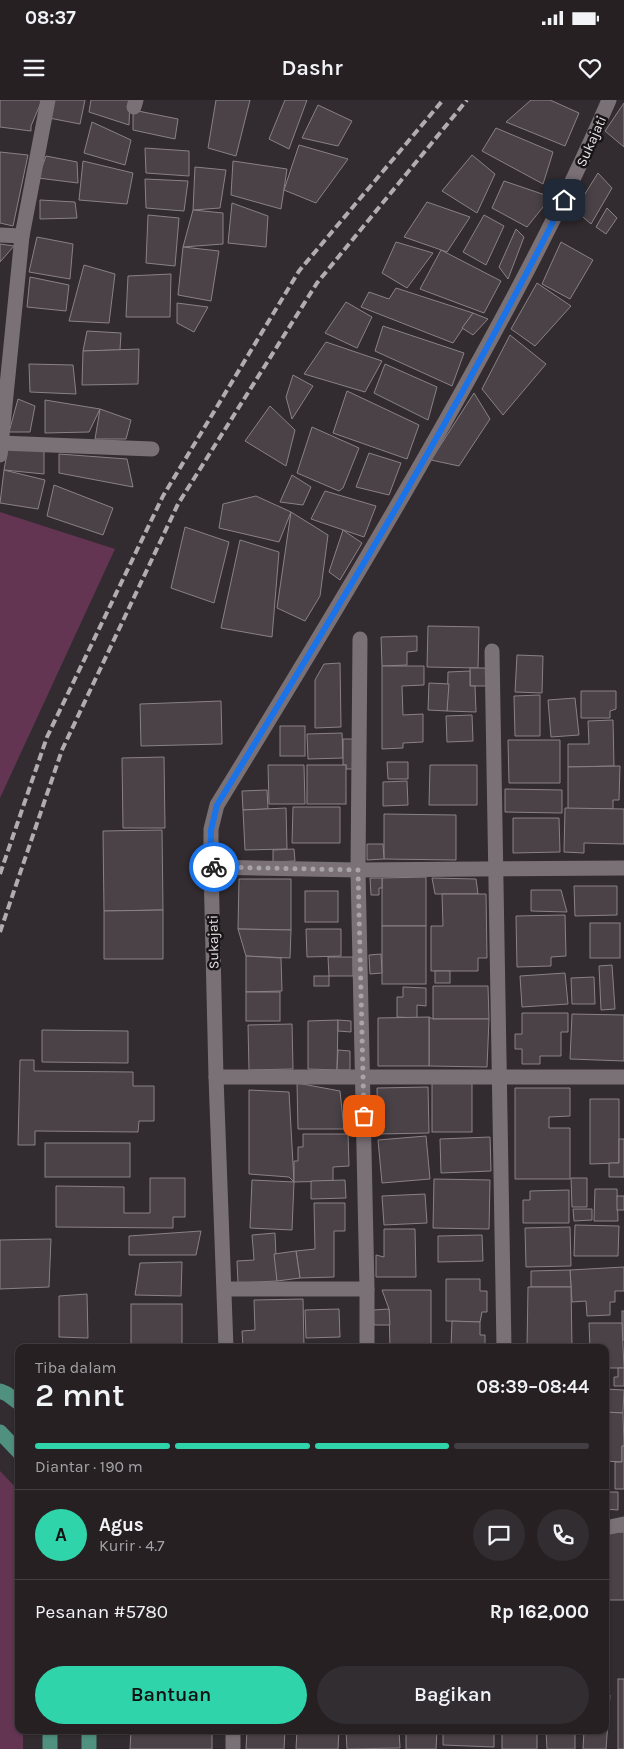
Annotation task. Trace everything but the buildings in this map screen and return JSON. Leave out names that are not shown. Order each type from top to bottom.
[{"type":"main road","points":[[0,1391],[15,1400]]},
{"type":"main road","points":[[0,1432],[15,1448]]},
{"type":"main road","points":[[50,1734],[50,1749]]},
{"type":"main road","points":[[89,1749],[90,1734]]},
{"type":"street","points":[[48,100],[22,236],[0,447],[152,449]]},
{"type":"street","name":"Sukajati","points":[[226,1344],[216,1077],[211,867],[211,830],[217,805],[377,542],[471,376],[532,264],[587,151],[609,100]]},
{"type":"street","points":[[0,235],[22,236]]},
{"type":"street","points":[[360,639],[358,870],[367,1344]]},
{"type":"street","points":[[492,652],[501,1076],[504,1344]]},
{"type":"street","points":[[211,867],[358,870],[624,868]]},
{"type":"street","points":[[216,1077],[624,1077]]},
{"type":"street","points":[[225,1289],[367,1289]]},
{"type":"street","points":[[609,1527],[624,1524]]},
{"type":"street","points":[[233,1734],[234,1749]]},
{"type":"shaded area","points":[[0,512],[115,549],[0,798]]},
{"type":"shaded area","points":[[0,1471],[15,1487],[15,1734],[23,1734],[23,1749],[0,1749]]},
{"type":"railway","points":[[0,874],[47,737],[163,496],[299,271],[443,100]]},
{"type":"railway","points":[[0,932],[62,750],[178,504],[317,283],[467,100]]},
{"type":"way so far","points":[[214,867],[358,870],[364,1116]]},
{"type":"route","points":[[214,867],[211,867],[211,830],[217,805],[377,542],[471,376],[532,264],[564,200]]}]
